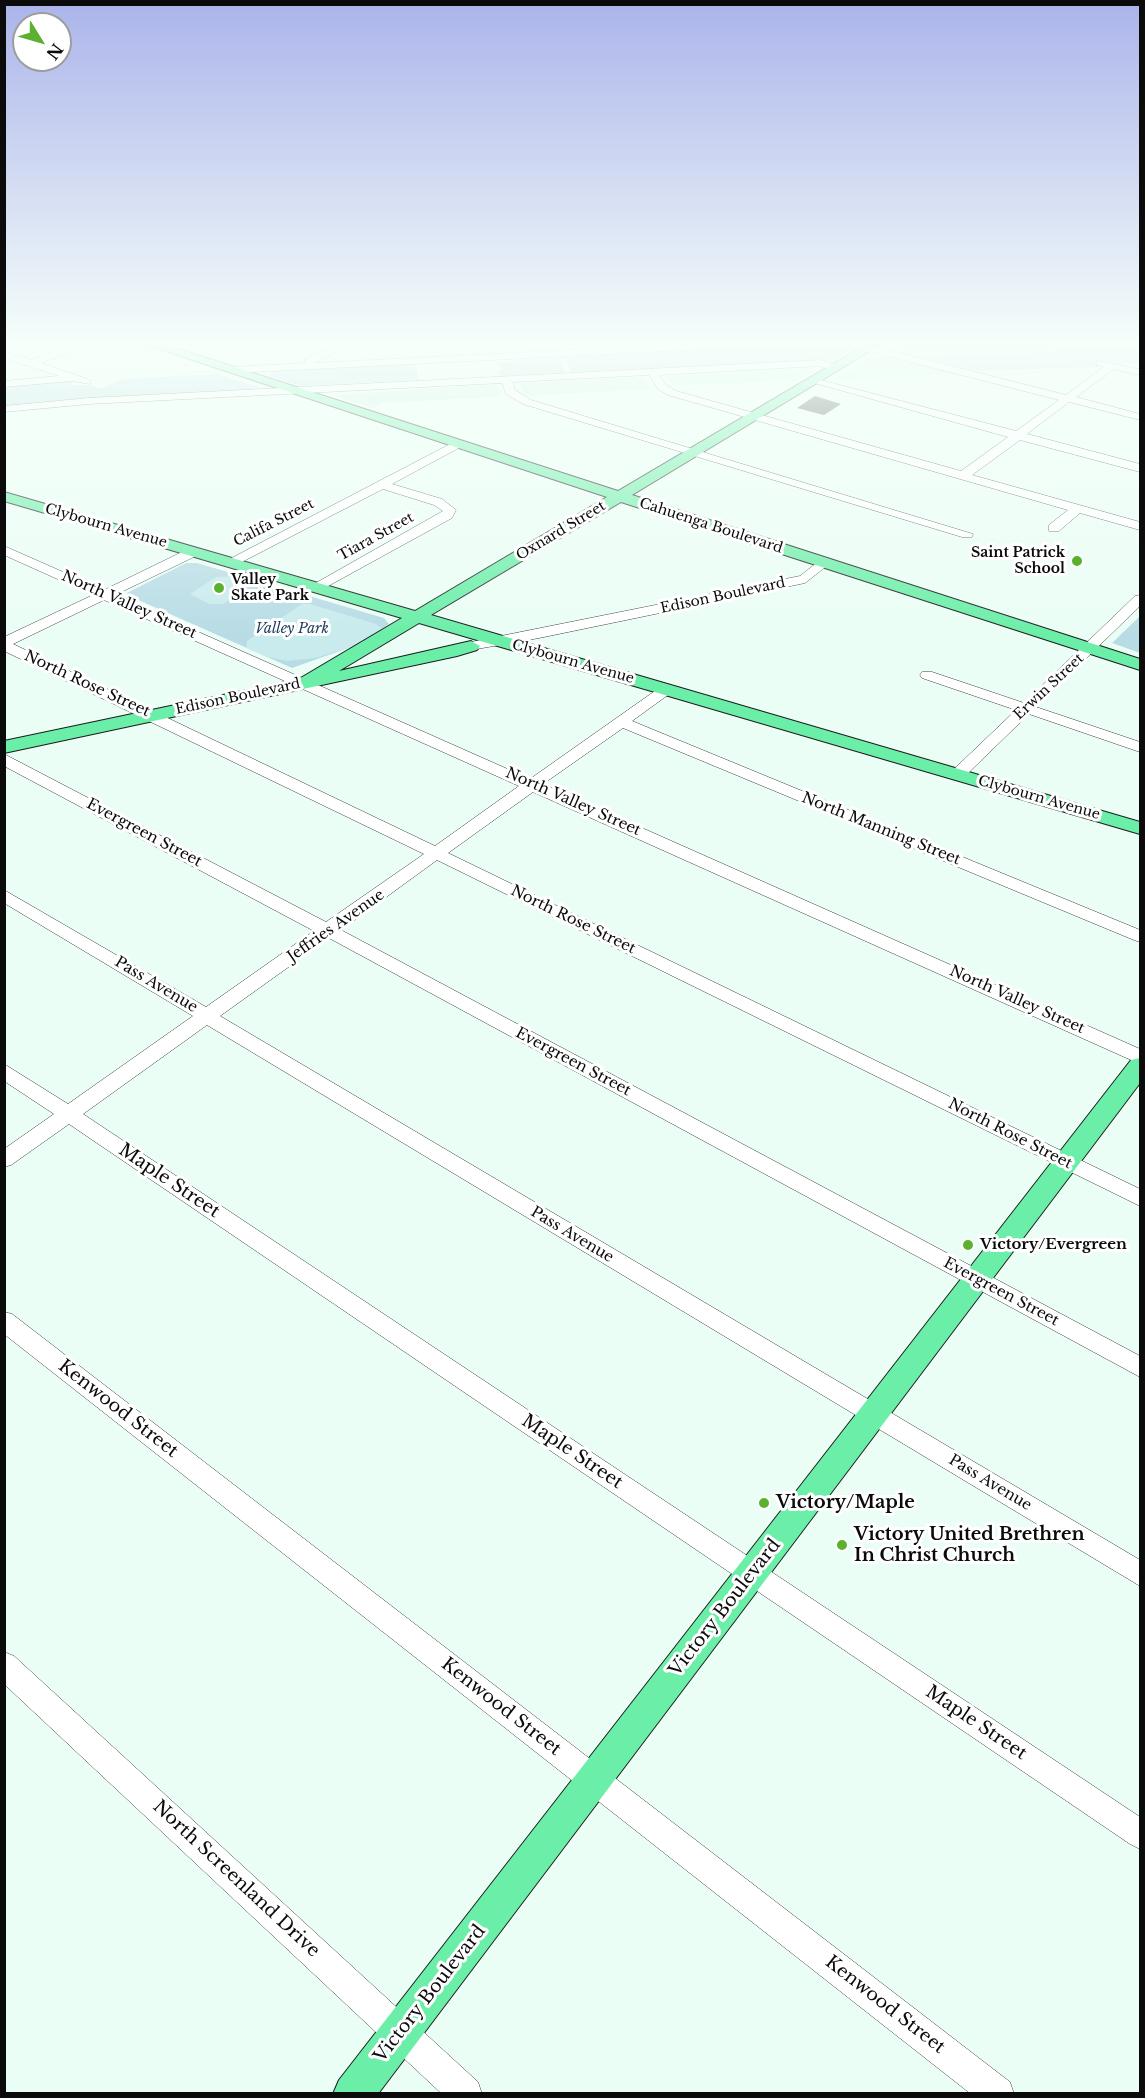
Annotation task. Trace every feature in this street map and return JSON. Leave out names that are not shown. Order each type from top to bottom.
[{"type":"main road","name":"Cahuenga Boulevard","points":[[447,440],[1140,665]]},
{"type":"main road","name":"Oxnard Street","points":[[297,680],[330,669],[714,440]]},
{"type":"main road","name":"Clybourn Avenue","points":[[4,496],[1140,828]]},
{"type":"main road","name":"Edison Boulevard","points":[[330,669],[450,644],[471,645]]},
{"type":"main road","name":"Edison Boulevard","points":[[4,747],[145,712],[297,680],[457,651],[471,645]]},
{"type":"main road","name":"Edison Boulevard","points":[[4,736],[145,712]]},
{"type":"main road","name":"Victory Boulevard","points":[[354,2094],[1140,1066]]},
{"type":"street","points":[[654,440],[967,534]]},
{"type":"street","points":[[840,440],[1140,526]]},
{"type":"street","points":[[964,475],[1010,440]]},
{"type":"street","points":[[1035,440],[1140,468]]},
{"type":"street","name":"Califa Street","points":[[230,563],[459,444]]},
{"type":"street","name":"Tiara Street","points":[[314,588],[447,515],[450,510],[438,502],[381,484]]},
{"type":"street","points":[[1054,528],[1078,508]]},
{"type":"street","name":"North Valley Street","points":[[4,550],[535,785],[1140,1057]]},
{"type":"street","points":[[4,644],[193,552]]},
{"type":"street","name":"Edison Boulevard","points":[[471,645],[539,634],[804,579],[808,573],[823,562]]},
{"type":"street","name":"Erwin Street","points":[[957,774],[1140,599]]},
{"type":"street","name":"North Rose Street","points":[[4,644],[1140,1198]]},
{"type":"street","points":[[927,675],[1140,747]]},
{"type":"street","name":"Jeffries Avenue","points":[[4,1160],[438,854],[667,689]]},
{"type":"street","name":"North Manning Street","points":[[622,722],[1140,936]]},
{"type":"street","name":"Evergreen Street","points":[[4,759],[329,930],[1140,1367]]},
{"type":"street","name":"Pass Avenue","points":[[4,895],[1140,1574]]},
{"type":"street","name":"Maple Street","points":[[4,1071],[1140,1834]]},
{"type":"street","name":"Kenwood Street","points":[[4,1321],[998,2094]]},
{"type":"street","name":"North Screenland Drive","points":[[4,1665],[466,2094]]},
{"type":"green space","name":"Valley Park","points":[[186,563],[197,563],[384,618],[389,624],[354,646],[292,668],[127,595]]},
{"type":"green space","name":"Valley Skate Park","points":[[238,576],[252,584],[234,591],[235,596],[223,604],[210,604],[190,594],[216,577]]},
{"type":"green space","points":[[302,604],[310,604],[376,624],[384,630],[354,646],[315,658],[287,661],[268,657],[246,648],[247,641]]},
{"type":"green space","points":[[1140,616],[1140,653],[1112,643]]},
{"type":"place","name":"Saint Patrick School","points":[[1077,561]]},
{"type":"place","name":"Valley Skate Park","points":[[219,588]]},
{"type":"place","name":"Victory/Evergreen","points":[[968,1245]]},
{"type":"place","name":"Victory/Maple","points":[[764,1503]]},
{"type":"place","name":"Victory United Brethren In Christ Church","points":[[842,1545]]}]
